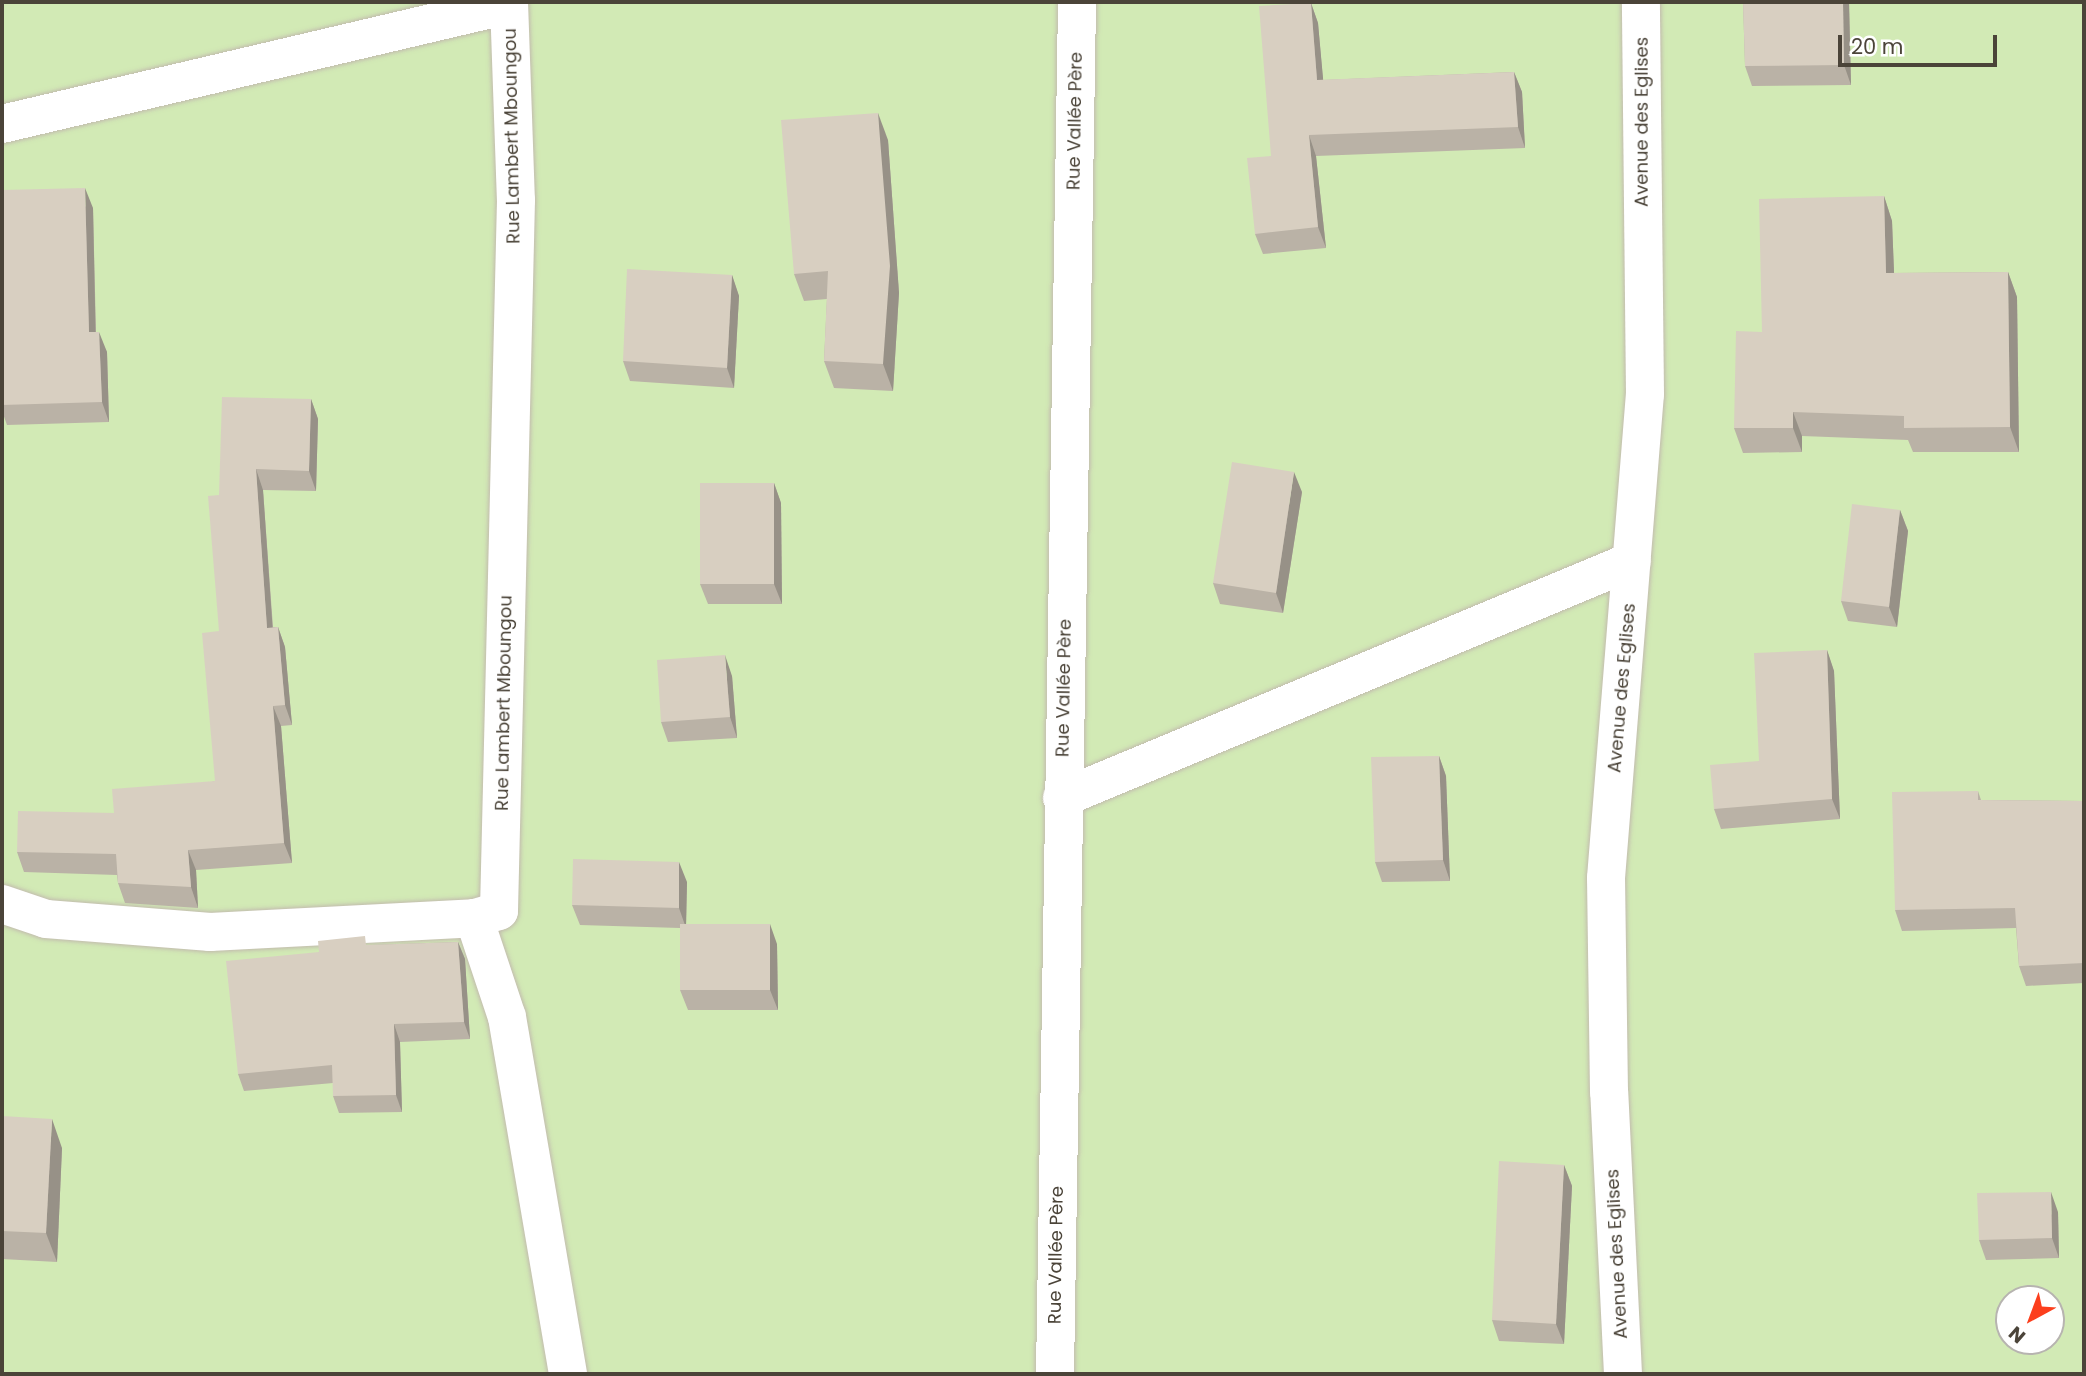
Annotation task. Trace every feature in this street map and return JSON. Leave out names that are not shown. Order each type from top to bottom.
[{"type":"street","name":"Rue Vallée Père","points":[[1055,1374],[1062,798],[1077,2]]},
{"type":"street","name":"Avenue des Eglises","points":[[1623,1374],[1609,1092],[1606,878],[1645,395],[1641,2]]},
{"type":"street","points":[[2,124],[508,3]]},
{"type":"street","name":"Rue Lambert Mboungou","points":[[474,918],[499,911],[516,200],[508,3]]},
{"type":"street","points":[[1062,798],[1632,561]]},
{"type":"street","points":[[2,904],[46,919],[210,932],[474,918],[507,1017],[568,1374]]},
{"type":"green space","points":[[2,2],[2084,2],[2084,1374],[2,1374]]},
{"type":"building","points":[[1743,2],[1843,2],[1844,65],[1745,66]]},
{"type":"building","points":[[1311,3],[1317,80],[1514,72],[1518,127],[1309,135],[1318,227],[1255,234],[1247,158],[1271,156],[1259,6]]},
{"type":"building","points":[[878,113],[890,266],[883,364],[824,361],[828,271],[794,274],[781,120]]},
{"type":"building","points":[[85,188],[89,332],[99,332],[102,402],[2,405],[2,190]]},
{"type":"building","points":[[1884,196],[1886,273],[2008,272],[2010,427],[1904,428],[1904,416],[1793,412],[1793,428],[1734,428],[1736,331],[1762,332],[1759,199]]},
{"type":"building","points":[[627,269],[732,275],[727,368],[623,361]]},
{"type":"building","points":[[222,397],[311,399],[309,471],[256,469],[267,628],[278,627],[285,705],[273,706],[284,843],[188,850],[191,887],[118,883],[116,854],[17,852],[18,811],[114,813],[112,789],[215,781],[202,633],[219,631],[208,496],[219,495]]},
{"type":"building","points":[[1232,462],[1294,472],[1276,593],[1213,583]]},
{"type":"building","points":[[700,483],[774,483],[774,584],[700,584]]},
{"type":"building","points":[[1852,504],[1900,510],[1889,607],[1841,601]]},
{"type":"building","points":[[1827,650],[1832,799],[1714,809],[1710,765],[1759,761],[1754,653]]},
{"type":"building","points":[[725,655],[730,717],[661,722],[657,660]]},
{"type":"building","points":[[1439,756],[1443,860],[1375,862],[1371,757]]},
{"type":"building","points":[[1978,791],[1978,800],[2084,801],[2084,963],[2019,966],[2015,908],[1895,910],[1892,792]]},
{"type":"building","points":[[573,859],[679,862],[679,908],[572,905]]},
{"type":"building","points":[[680,924],[770,924],[770,990],[680,990]]},
{"type":"building","points":[[365,936],[366,945],[458,942],[464,1022],[394,1024],[396,1095],[333,1096],[332,1065],[238,1074],[226,961],[319,952],[318,941]]},
{"type":"building","points":[[2,1116],[52,1119],[46,1233],[2,1231]]},
{"type":"building","points":[[1499,1161],[1564,1165],[1556,1324],[1492,1320]]},
{"type":"building","points":[[2051,1192],[2052,1238],[1979,1240],[1977,1193]]}]
